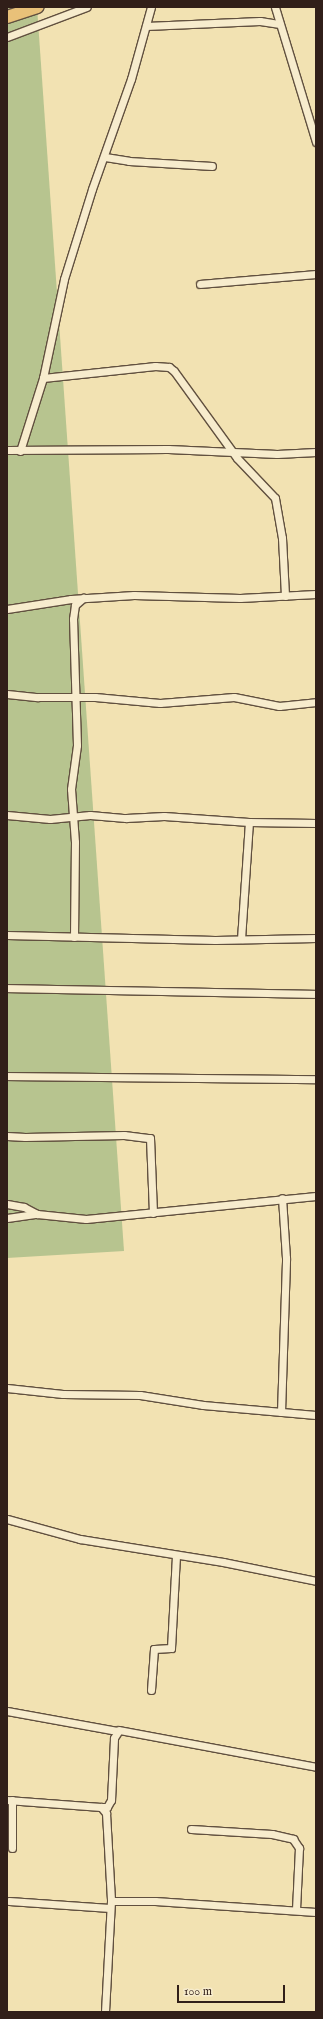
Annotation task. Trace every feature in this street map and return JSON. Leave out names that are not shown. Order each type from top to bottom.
[{"type":"highway","points":[[7,17],[36,7]]},
{"type":"street","points":[[7,37],[87,7]]},
{"type":"street","points":[[20,451],[43,378],[64,279],[92,189],[105,157],[151,7]]},
{"type":"street","points":[[276,7],[316,142]]},
{"type":"street","points":[[146,26],[260,21],[280,24]]},
{"type":"street","points":[[105,157],[129,161],[212,166]]},
{"type":"street","points":[[200,284],[316,274]]},
{"type":"street","points":[[43,378],[155,366],[169,367],[232,451],[275,498],[282,538],[285,596]]},
{"type":"street","points":[[7,450],[20,451],[100,448],[316,452]]},
{"type":"street","points":[[7,609],[83,598],[134,595],[285,596],[316,594]]},
{"type":"street","points":[[74,937],[74,817],[72,778],[78,745],[75,698],[74,610],[77,602],[83,598]]},
{"type":"street","points":[[7,694],[168,703],[234,697],[279,706],[316,702]]},
{"type":"street","points":[[7,815],[50,819],[74,817],[170,816],[249,822],[316,823]]},
{"type":"street","points":[[241,939],[249,822]]},
{"type":"street","points":[[7,935],[241,939],[316,938]]},
{"type":"street","points":[[7,988],[316,994]]},
{"type":"street","points":[[7,1076],[316,1079]]},
{"type":"street","points":[[7,1136],[25,1138],[124,1135],[150,1138],[153,1213]]},
{"type":"street","points":[[7,1218],[37,1214],[86,1218],[153,1213],[282,1198],[316,1196]]},
{"type":"street","points":[[281,1412],[286,1258],[282,1198]]},
{"type":"street","points":[[7,1204],[24,1207],[37,1214]]},
{"type":"street","points":[[7,1388],[63,1394],[140,1395],[203,1405],[316,1415]]},
{"type":"street","points":[[7,1518],[80,1539],[316,1581]]},
{"type":"street","points":[[152,1690],[154,1649],[169,1649],[171,1646],[176,1555]]},
{"type":"street","points":[[7,1711],[316,1767]]},
{"type":"street","points":[[12,1848],[10,1800],[101,1807],[107,1806],[111,1800],[114,1743],[117,1731]]},
{"type":"street","points":[[101,1807],[107,1817],[110,1904],[105,2012]]},
{"type":"street","points":[[191,1829],[272,1834],[293,1839],[299,1848],[296,1910]]},
{"type":"street","points":[[9,1901],[296,1910],[316,1912]]},
{"type":"green space","points":[[7,7],[37,7],[124,1251],[7,1258]]}]
